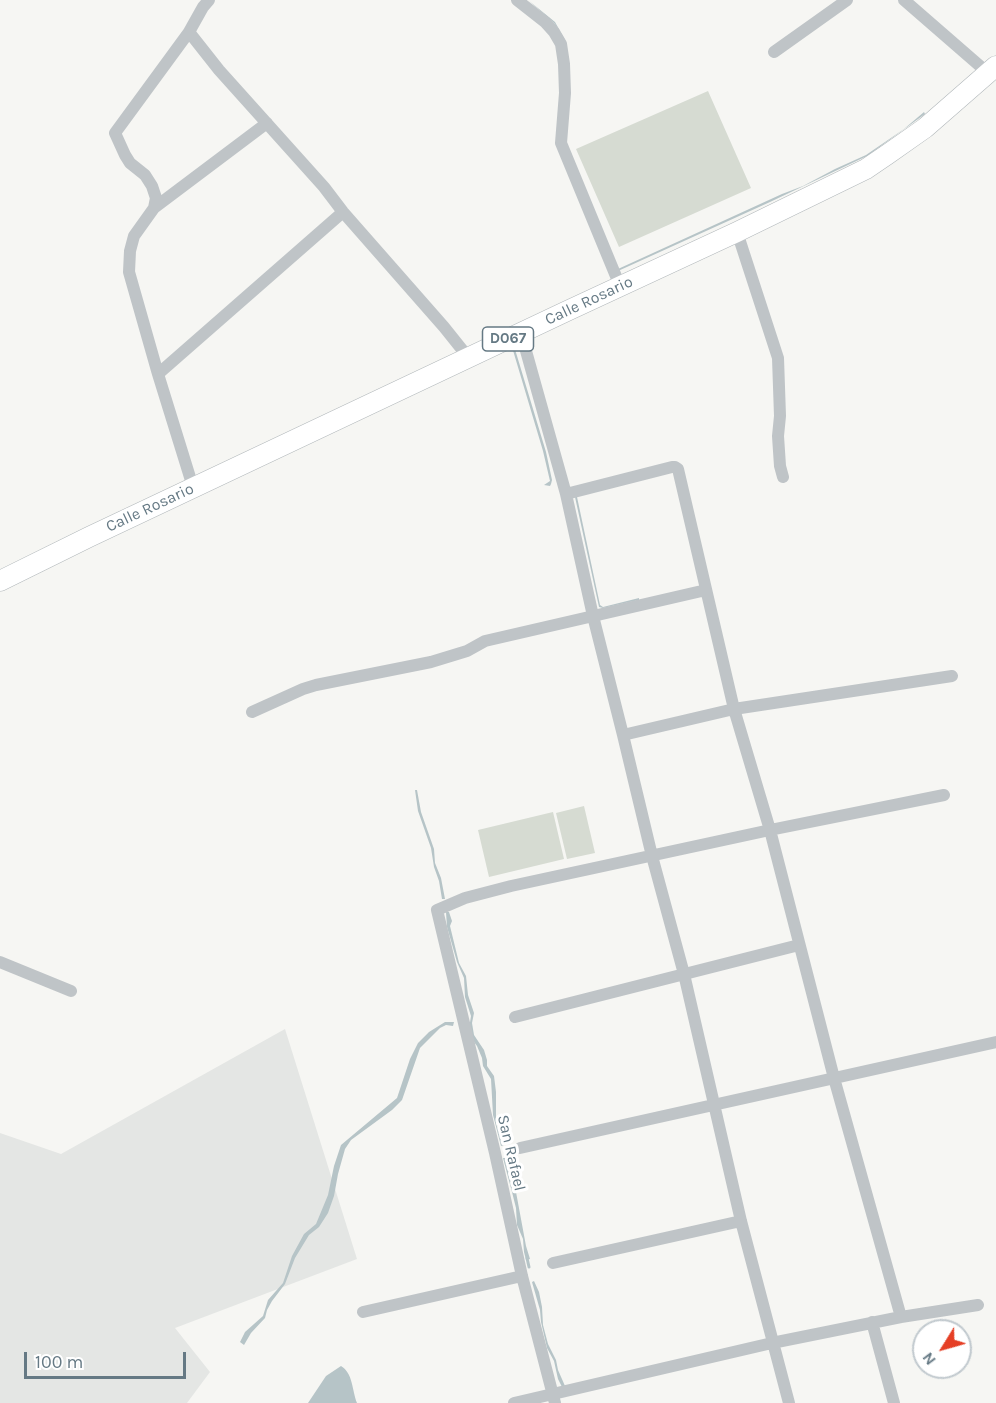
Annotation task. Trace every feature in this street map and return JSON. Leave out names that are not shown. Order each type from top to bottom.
[{"type":"main road","name":"Calle Rosario","points":[[0,581],[193,487],[737,232],[866,169],[925,128],[992,70]]},
{"type":"street","points":[[154,208],[156,198],[152,186],[145,176],[130,163],[115,134],[189,33],[209,0]]},
{"type":"street","points":[[517,0],[545,22],[561,44],[565,93],[561,143],[620,286]]},
{"type":"street","points":[[774,52],[847,0]]},
{"type":"street","points":[[904,0],[992,70]]},
{"type":"street","points":[[189,33],[219,70],[324,187],[468,357]]},
{"type":"street","points":[[193,487],[129,273],[134,236],[154,208],[267,123]]},
{"type":"street","points":[[158,374],[344,212]]},
{"type":"street","points":[[737,232],[778,358],[780,416],[778,436],[783,477]]},
{"type":"street","points":[[521,333],[566,494],[592,616],[684,974],[741,1221],[789,1403]]},
{"type":"street","points":[[566,494],[672,467],[678,470],[734,709],[770,830],[834,1078],[901,1317]]},
{"type":"street","points":[[252,712],[316,685],[431,662],[467,651],[485,641],[705,590]]},
{"type":"street","points":[[623,735],[734,709],[952,676]]},
{"type":"street","points":[[652,856],[944,795]]},
{"type":"street","name":"San Rafael","points":[[554,1398],[522,1276],[437,910],[465,898],[511,886],[652,856]]},
{"type":"street","points":[[515,1017],[799,945]]},
{"type":"street","points":[[0,962],[71,991]]},
{"type":"street","points":[[520,1148],[996,1042]]},
{"type":"street","points":[[553,1263],[741,1221]]},
{"type":"street","points":[[363,1312],[522,1276]]},
{"type":"street","points":[[514,1403],[554,1398],[772,1343],[872,1322],[978,1305]]},
{"type":"street","points":[[872,1322],[894,1403]]},
{"type":"shaded area","points":[[528,0],[555,22],[560,31],[554,23]]},
{"type":"shaded area","points":[[560,31],[565,40],[569,74],[569,98],[564,40]]},
{"type":"shaded area","points":[[708,91],[751,188],[619,247],[576,149]]},
{"type":"shaded area","points":[[924,112],[925,114],[867,156],[770,202],[618,271],[566,144],[618,269],[803,186],[866,155]]},
{"type":"shaded area","points":[[514,346],[546,452],[552,480],[550,486],[544,485],[550,481],[512,347]]},
{"type":"shaded area","points":[[575,497],[577,497],[600,605],[603,607],[639,598],[639,600],[603,608],[599,607]]},
{"type":"shaded area","points":[[415,790],[417,790],[421,812],[434,849],[435,863],[445,899],[442,899],[431,848],[418,811]]},
{"type":"shaded area","points":[[584,806],[595,853],[567,859],[556,813]]},
{"type":"shaded area","points":[[553,812],[564,859],[489,877],[478,830]]},
{"type":"shaded area","points":[[446,912],[449,912],[452,921],[450,926],[459,963],[466,976],[468,995],[474,1013],[472,1023],[474,1035],[484,1050],[487,1066],[494,1076],[496,1124],[504,1145],[501,1146],[493,1115],[491,1079],[483,1066],[482,1058],[469,1029],[471,1016],[465,997],[464,978],[457,962],[447,927]]},
{"type":"shaded area","points":[[445,1022],[454,1022],[453,1026],[446,1025],[440,1028],[420,1048],[402,1100],[351,1140],[345,1149],[328,1213],[319,1227],[309,1235],[295,1258],[285,1284],[267,1310],[265,1318],[251,1333],[244,1345],[240,1342],[245,1332],[263,1316],[268,1300],[283,1283],[292,1256],[304,1234],[316,1224],[328,1195],[341,1145],[397,1098],[418,1043],[429,1032]]},
{"type":"shaded area","points":[[285,1029],[357,1259],[175,1328],[210,1372],[187,1403],[0,1403],[0,1133],[61,1154]]},
{"type":"shaded area","points":[[503,1158],[507,1158],[516,1192],[530,1259],[526,1260],[523,1239],[517,1225],[516,1208]]},
{"type":"shaded area","points":[[534,1281],[539,1292],[548,1344],[565,1386],[562,1387],[554,1361],[547,1348],[532,1282]]},
{"type":"shaded area","points":[[341,1366],[350,1377],[357,1403],[308,1403],[326,1376]]},
{"type":"waterway","points":[[527,1258],[529,1267]]}]
